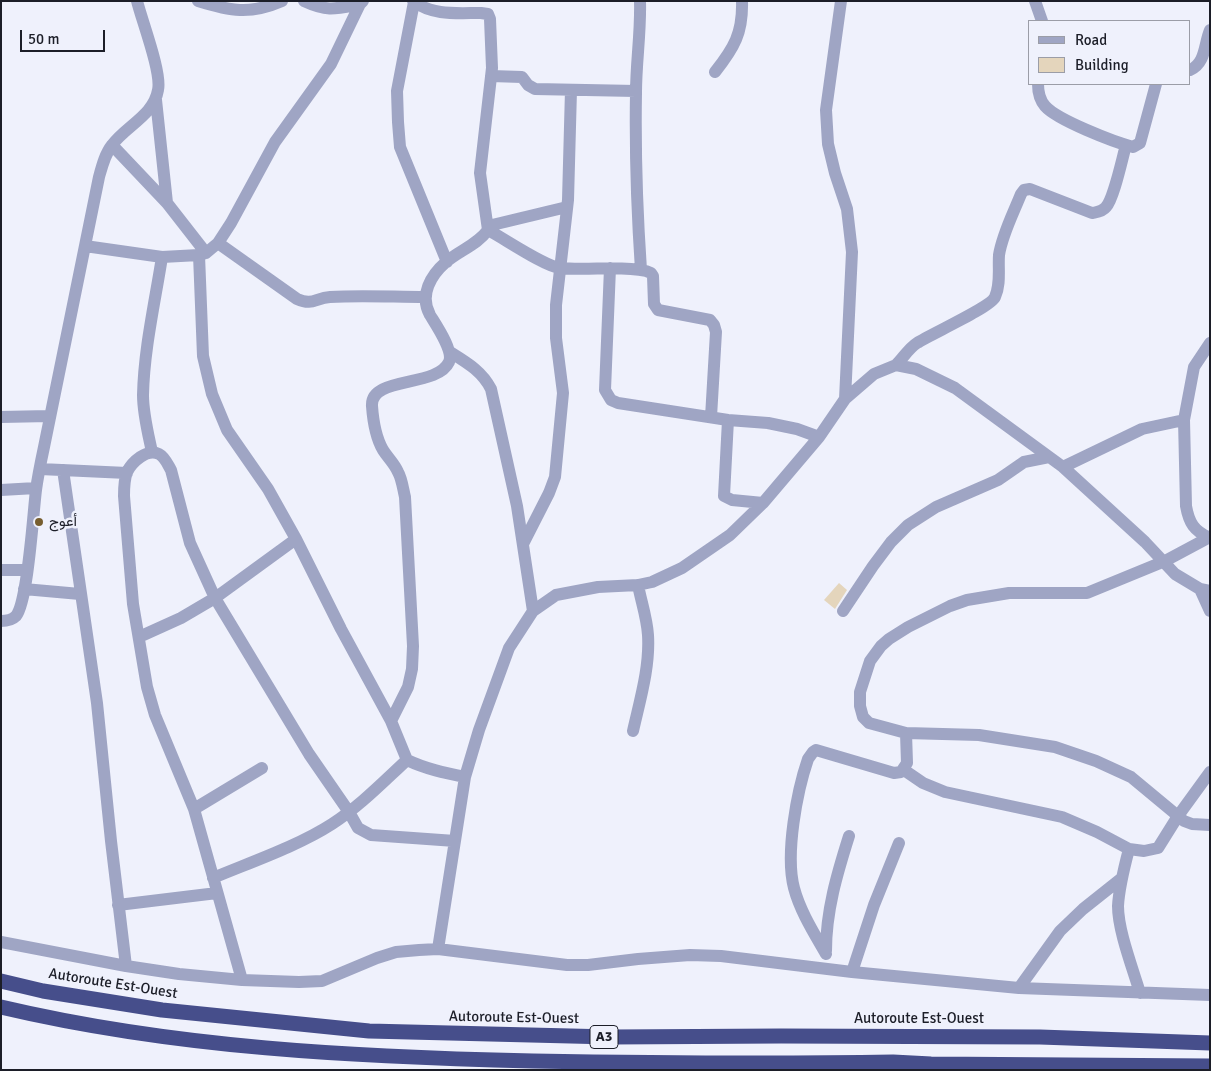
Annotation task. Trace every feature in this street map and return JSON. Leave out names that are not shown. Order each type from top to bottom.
[{"type":"highway","name":"Autoroute Est-Ouest","points":[[1,981],[43,991],[162,1010],[369,1031],[611,1038],[781,1036],[1040,1037],[1210,1043]]},
{"type":"highway","name":"A3","points":[[1,1007],[39,1016],[159,1037],[370,1056],[614,1062],[893,1062],[931,1064],[1210,1066]]},
{"type":"street","points":[[137,1],[156,68],[159,88],[156,100],[167,203]]},
{"type":"street","points":[[198,1],[242,11],[260,9],[282,1]]},
{"type":"street","points":[[304,1],[315,6],[332,9],[362,3]]},
{"type":"street","points":[[640,1],[636,92],[636,210],[640,270]]},
{"type":"street","points":[[715,72],[729,55],[737,38],[741,20],[742,1]]},
{"type":"street","points":[[841,1],[826,110],[828,144],[847,209],[852,252],[845,399]]},
{"type":"street","points":[[1035,1],[1042,20]]},
{"type":"street","points":[[447,262],[400,147],[397,91],[413,2],[431,11],[440,13],[481,13],[488,14],[490,19],[491,76],[480,173],[488,228],[482,239],[447,262],[427,287],[425,297],[426,307],[450,352],[477,369],[486,379],[491,389],[517,506],[533,611]]},
{"type":"street","points":[[85,246],[162,257],[202,254],[218,244],[276,142],[331,64],[362,3]]},
{"type":"street","points":[[1191,69],[1199,64],[1210,30]]},
{"type":"street","points":[[491,76],[522,77],[528,85],[535,89],[636,92]]},
{"type":"street","points":[[1038,85],[1039,95],[1045,106],[1070,121],[1100,135],[1133,147],[1140,143],[1156,85]]},
{"type":"street","points":[[523,544],[555,477],[563,393],[556,338],[559,268],[567,207],[571,90]]},
{"type":"street","points":[[1,621],[12,619],[20,608],[27,570],[36,488],[99,176],[112,145],[146,113],[156,100]]},
{"type":"street","points":[[112,145],[167,203],[202,254],[203,356],[212,394],[228,430],[268,489],[296,539],[341,629],[392,721],[407,760],[436,771],[465,777]]},
{"type":"street","points":[[438,949],[465,777],[479,730],[509,648],[533,611],[556,595],[584,589],[638,585],[652,582],[682,568],[730,535],[763,503],[819,437],[845,399],[874,374],[896,365],[915,345],[940,329],[987,306],[995,298],[999,284],[999,255],[1002,243],[1024,190],[1030,189],[1092,213],[1099,212],[1106,208],[1111,198],[1126,145]]},
{"type":"street","points":[[488,228],[567,207]]},
{"type":"street","points":[[488,228],[548,264],[559,268],[610,268],[640,270],[651,273],[653,276],[654,304],[658,310],[710,320],[716,332],[711,417]]},
{"type":"street","points":[[218,244],[297,299],[307,303],[329,297],[425,297]]},
{"type":"street","points":[[152,452],[145,420],[143,395],[162,257]]},
{"type":"street","points":[[610,268],[605,390],[611,400],[618,403],[728,420],[768,423],[797,429],[819,437]]},
{"type":"street","points":[[1210,343],[1194,367],[1184,420],[1188,519],[1197,530],[1209,538],[1164,561],[1086,593],[1009,593],[967,600],[930,615],[889,639],[881,646],[870,661],[860,692],[860,706],[863,717],[869,723],[906,733],[979,735],[1055,747],[1096,761],[1131,777],[1178,816],[1192,824],[1210,825]]},
{"type":"street","points":[[392,721],[408,687],[412,669],[413,646],[405,497],[399,473],[377,437],[371,404],[374,396],[383,388],[430,377],[442,371],[449,362],[450,352]]},
{"type":"street","points":[[896,365],[916,369],[955,388],[1063,467],[1122,520],[1175,574],[1205,590],[1210,611]]},
{"type":"street","points":[[1,417],[50,416]]},
{"type":"street","points":[[728,420],[724,496],[732,500],[763,503]]},
{"type":"street","points":[[1063,467],[1142,428],[1184,420]]},
{"type":"street","points":[[242,980],[194,809],[155,715],[147,687],[133,604],[124,506],[124,484],[127,473],[138,459],[152,452],[160,454],[166,460],[171,470],[190,543],[215,598],[309,754],[358,828],[371,835],[455,841]]},
{"type":"street","points":[[843,612],[873,566],[891,542],[908,525],[936,507],[998,480],[1024,462],[1049,458]]},
{"type":"street","points":[[40,469],[127,473]]},
{"type":"street","points":[[63,470],[80,594],[98,702],[118,905],[126,966]]},
{"type":"street","points":[[1,490],[36,488]]},
{"type":"street","points":[[139,637],[167,625],[215,598],[296,539]]},
{"type":"street","points":[[1,570],[27,570]]},
{"type":"street","points":[[632,731],[647,664],[648,635],[638,585]]},
{"type":"street","points":[[24,589],[80,594]]},
{"type":"street","points":[[904,770],[908,755],[906,733]]},
{"type":"street","points":[[826,954],[794,887],[791,865],[792,830],[808,759],[816,750],[894,773],[904,770]]},
{"type":"street","points":[[214,878],[288,846],[330,825],[349,812],[407,760]]},
{"type":"street","points":[[194,809],[262,768]]},
{"type":"street","points":[[904,770],[923,783],[945,792],[1062,817],[1097,832],[1129,849],[1144,852],[1158,848],[1178,816],[1210,772]]},
{"type":"street","points":[[826,969],[826,931],[832,892],[849,836]]},
{"type":"street","points":[[852,972],[874,905],[899,843]]},
{"type":"street","points":[[1129,849],[1122,878],[1118,908],[1121,927],[1140,993]]},
{"type":"street","points":[[1019,988],[1060,931],[1122,878]]},
{"type":"street","points":[[118,905],[218,893]]},
{"type":"street","points":[[1,942],[126,966],[179,974],[242,980],[322,981],[396,952],[438,949],[567,965],[588,965],[638,958],[690,955],[721,956],[852,972],[1019,988],[1210,995]]},
{"type":"building","points":[[839,583],[847,590],[835,609],[824,600]]},
{"type":"place","name":"أعوج","points":[[39,522]]}]
